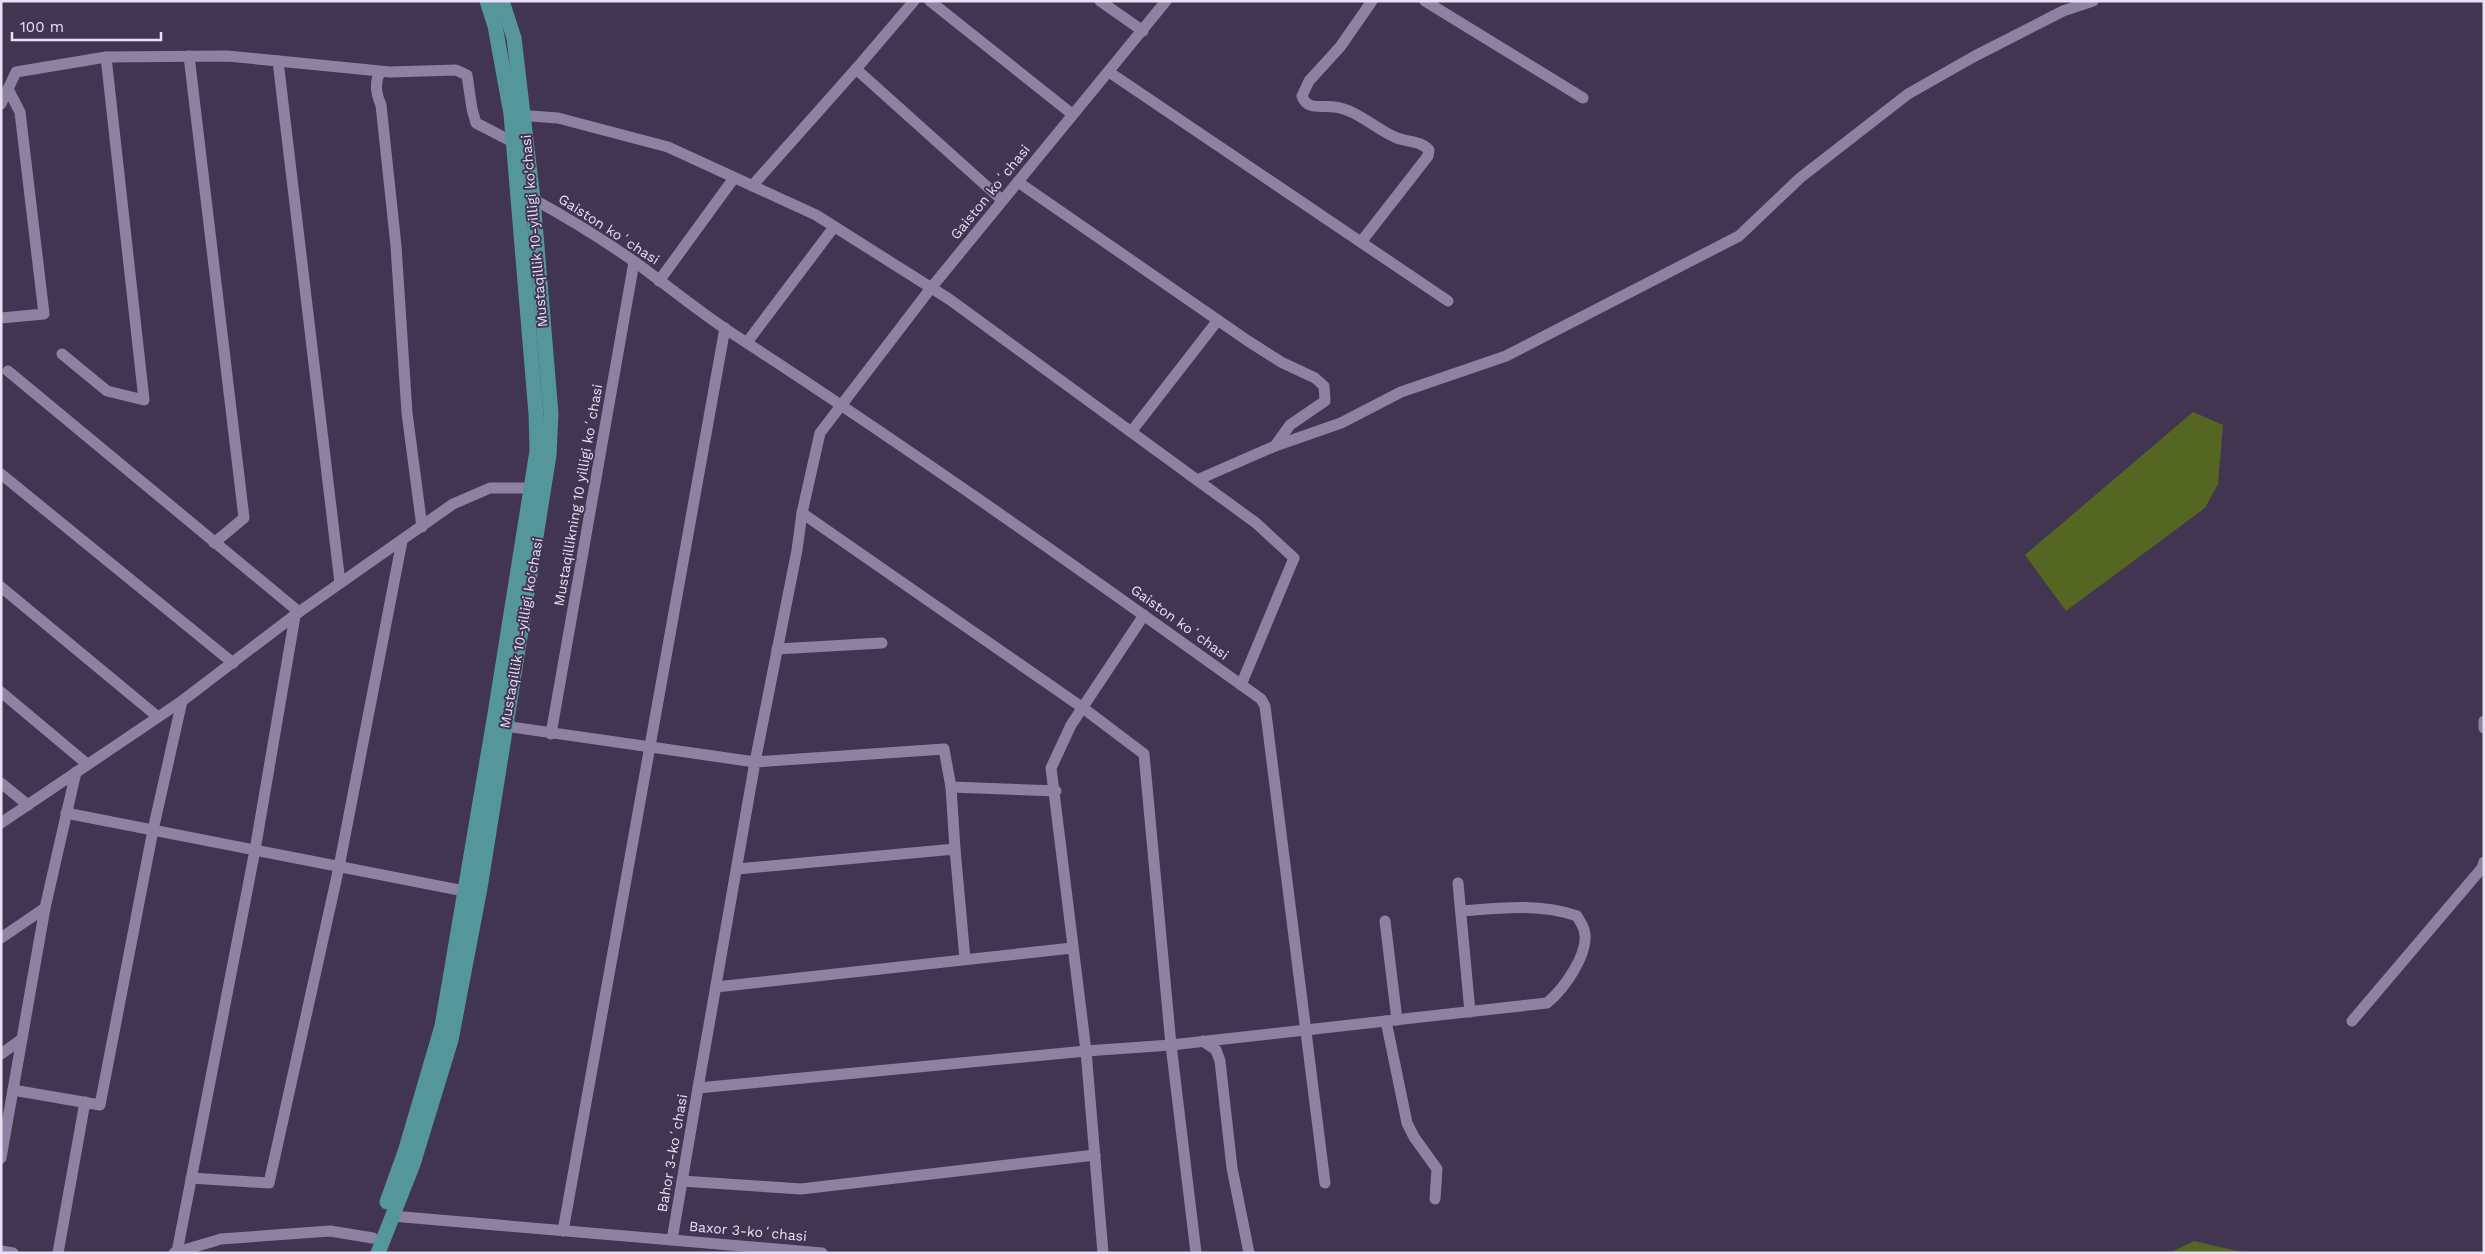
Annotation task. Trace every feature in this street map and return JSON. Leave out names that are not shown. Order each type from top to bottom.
[{"type":"main road","name":"Mustaqillik 10-yilligi ko'chasi","points":[[378,1253],[413,1164],[451,1040],[480,888],[504,726],[549,455],[551,414],[533,199],[517,115],[488,1]]},
{"type":"main road","name":"Mustaqillik 10-yilligi ko'chasi","points":[[366,1253],[405,1152],[442,1026],[495,714],[537,450],[536,414],[521,226],[512,141],[517,115],[514,38],[502,1]]},
{"type":"street","points":[[752,186],[914,1]]},
{"type":"street","points":[[930,1],[1072,114]]},
{"type":"street","points":[[1100,1],[1143,32]]},
{"type":"street","name":"Gaiston koʻchasi","points":[[841,404],[931,288],[1072,114],[1143,32],[1166,1]]},
{"type":"street","points":[[1361,242],[1428,156],[1429,150],[1425,145],[1398,138],[1381,130],[1345,109],[1309,106],[1304,102],[1302,96],[1309,81],[1340,47],[1372,1]]},
{"type":"street","points":[[1425,1],[1583,98]]},
{"type":"street","points":[[1197,480],[1274,446],[1341,423],[1401,392],[1506,356],[1738,236],[1800,178],[1908,94],[1975,56],[2054,16],[2093,1]]},
{"type":"street","points":[[189,56],[244,518],[214,543]]},
{"type":"street","points":[[1,104],[16,72],[106,57],[227,56],[380,72],[456,70],[467,75],[472,110],[476,123],[512,141]]},
{"type":"street","points":[[62,354],[107,391],[144,400],[106,57]]},
{"type":"street","points":[[278,61],[340,583]]},
{"type":"street","points":[[856,69],[1002,200]]},
{"type":"street","points":[[380,72],[377,78],[377,96],[382,115],[396,246],[407,413],[422,527]]},
{"type":"street","points":[[1109,72],[1448,301]]},
{"type":"street","points":[[1,318],[44,314],[20,112],[8,89]]},
{"type":"street","points":[[517,115],[558,118],[668,147],[816,215],[931,288],[1256,523],[1286,547],[1294,558],[1241,685]]},
{"type":"street","points":[[659,281],[734,178]]},
{"type":"street","points":[[1018,182],[1281,362],[1301,370],[1324,386],[1325,401],[1290,425],[1274,446]]},
{"type":"street","name":"Gaiston koʻchasi","points":[[533,199],[564,216],[634,262],[725,328],[748,341],[841,404],[1261,699],[1265,706],[1302,987],[1325,1183]]},
{"type":"street","points":[[748,341],[834,227]]},
{"type":"street","name":"Mustaqillikning 10 yilligi koʻchasi","points":[[551,734],[634,262]]},
{"type":"street","points":[[1131,432],[1218,320]]},
{"type":"street","points":[[563,1230],[725,328]]},
{"type":"street","points":[[8,370],[297,614]]},
{"type":"street","points":[[698,1088],[755,762],[797,550],[802,514],[820,433],[841,404]]},
{"type":"street","points":[[1,474],[233,663]]},
{"type":"street","points":[[1,823],[182,701],[297,614],[453,504],[490,488],[530,488]]},
{"type":"street","points":[[802,514],[1083,708],[1144,754],[1171,1045],[1196,1253]]},
{"type":"street","points":[[191,1178],[269,1183],[339,867],[402,541]]},
{"type":"street","points":[[1,588],[158,717]]},
{"type":"street","points":[[297,614],[255,850],[175,1252],[221,1239],[330,1230],[373,1238]]},
{"type":"street","points":[[1103,1253],[1086,1051],[1072,948],[1056,791],[1051,768],[1071,725],[1144,615]]},
{"type":"street","points":[[777,649],[882,643]]},
{"type":"street","points":[[1,692],[87,764]]},
{"type":"street","points":[[13,1090],[100,1105],[154,830],[182,701]]},
{"type":"street","points":[[2484,721],[2484,728]]},
{"type":"street","points":[[504,726],[755,762],[944,749],[951,788],[965,959]]},
{"type":"street","points":[[1,1158],[46,908],[76,772]]},
{"type":"street","points":[[1,782],[28,805]]},
{"type":"street","points":[[951,788],[1056,791]]},
{"type":"street","points":[[66,814],[464,891]]},
{"type":"street","points":[[737,869],[955,849]]},
{"type":"street","points":[[2352,1021],[2482,868],[2484,862]]},
{"type":"street","points":[[1458,883],[1470,1012]]},
{"type":"street","name":"Bahor 3-koʻchasi","points":[[672,1240],[698,1088],[1086,1051],[1171,1045],[1547,1003],[1558,994],[1576,967],[1584,946],[1585,930],[1577,916],[1563,911],[1510,907],[1461,911]]},
{"type":"street","points":[[1,938],[46,908]]},
{"type":"street","points":[[1385,921],[1391,1020],[1407,1123],[1414,1137],[1437,1169],[1434,1199]]},
{"type":"street","points":[[716,986],[1072,948]]},
{"type":"street","points":[[1,1054],[22,1039]]},
{"type":"street","points":[[1203,1041],[1216,1050],[1220,1061],[1232,1168],[1249,1253]]},
{"type":"street","points":[[58,1253],[84,1102]]},
{"type":"street","points":[[682,1181],[800,1190],[1095,1155]]},
{"type":"street","points":[[392,1216],[672,1240]]},
{"type":"street","points":[[214,1253],[221,1239]]},
{"type":"street","name":"Baxor 3-koʻchasi","points":[[672,1240],[822,1253]]},
{"type":"street","points":[[1,1251],[13,1253]]},
{"type":"green space","points":[[2193,412],[2223,425],[2218,484],[2205,508],[2066,611],[2025,555]]},
{"type":"green space","points":[[2194,1241],[2246,1253],[2169,1253]]}]
